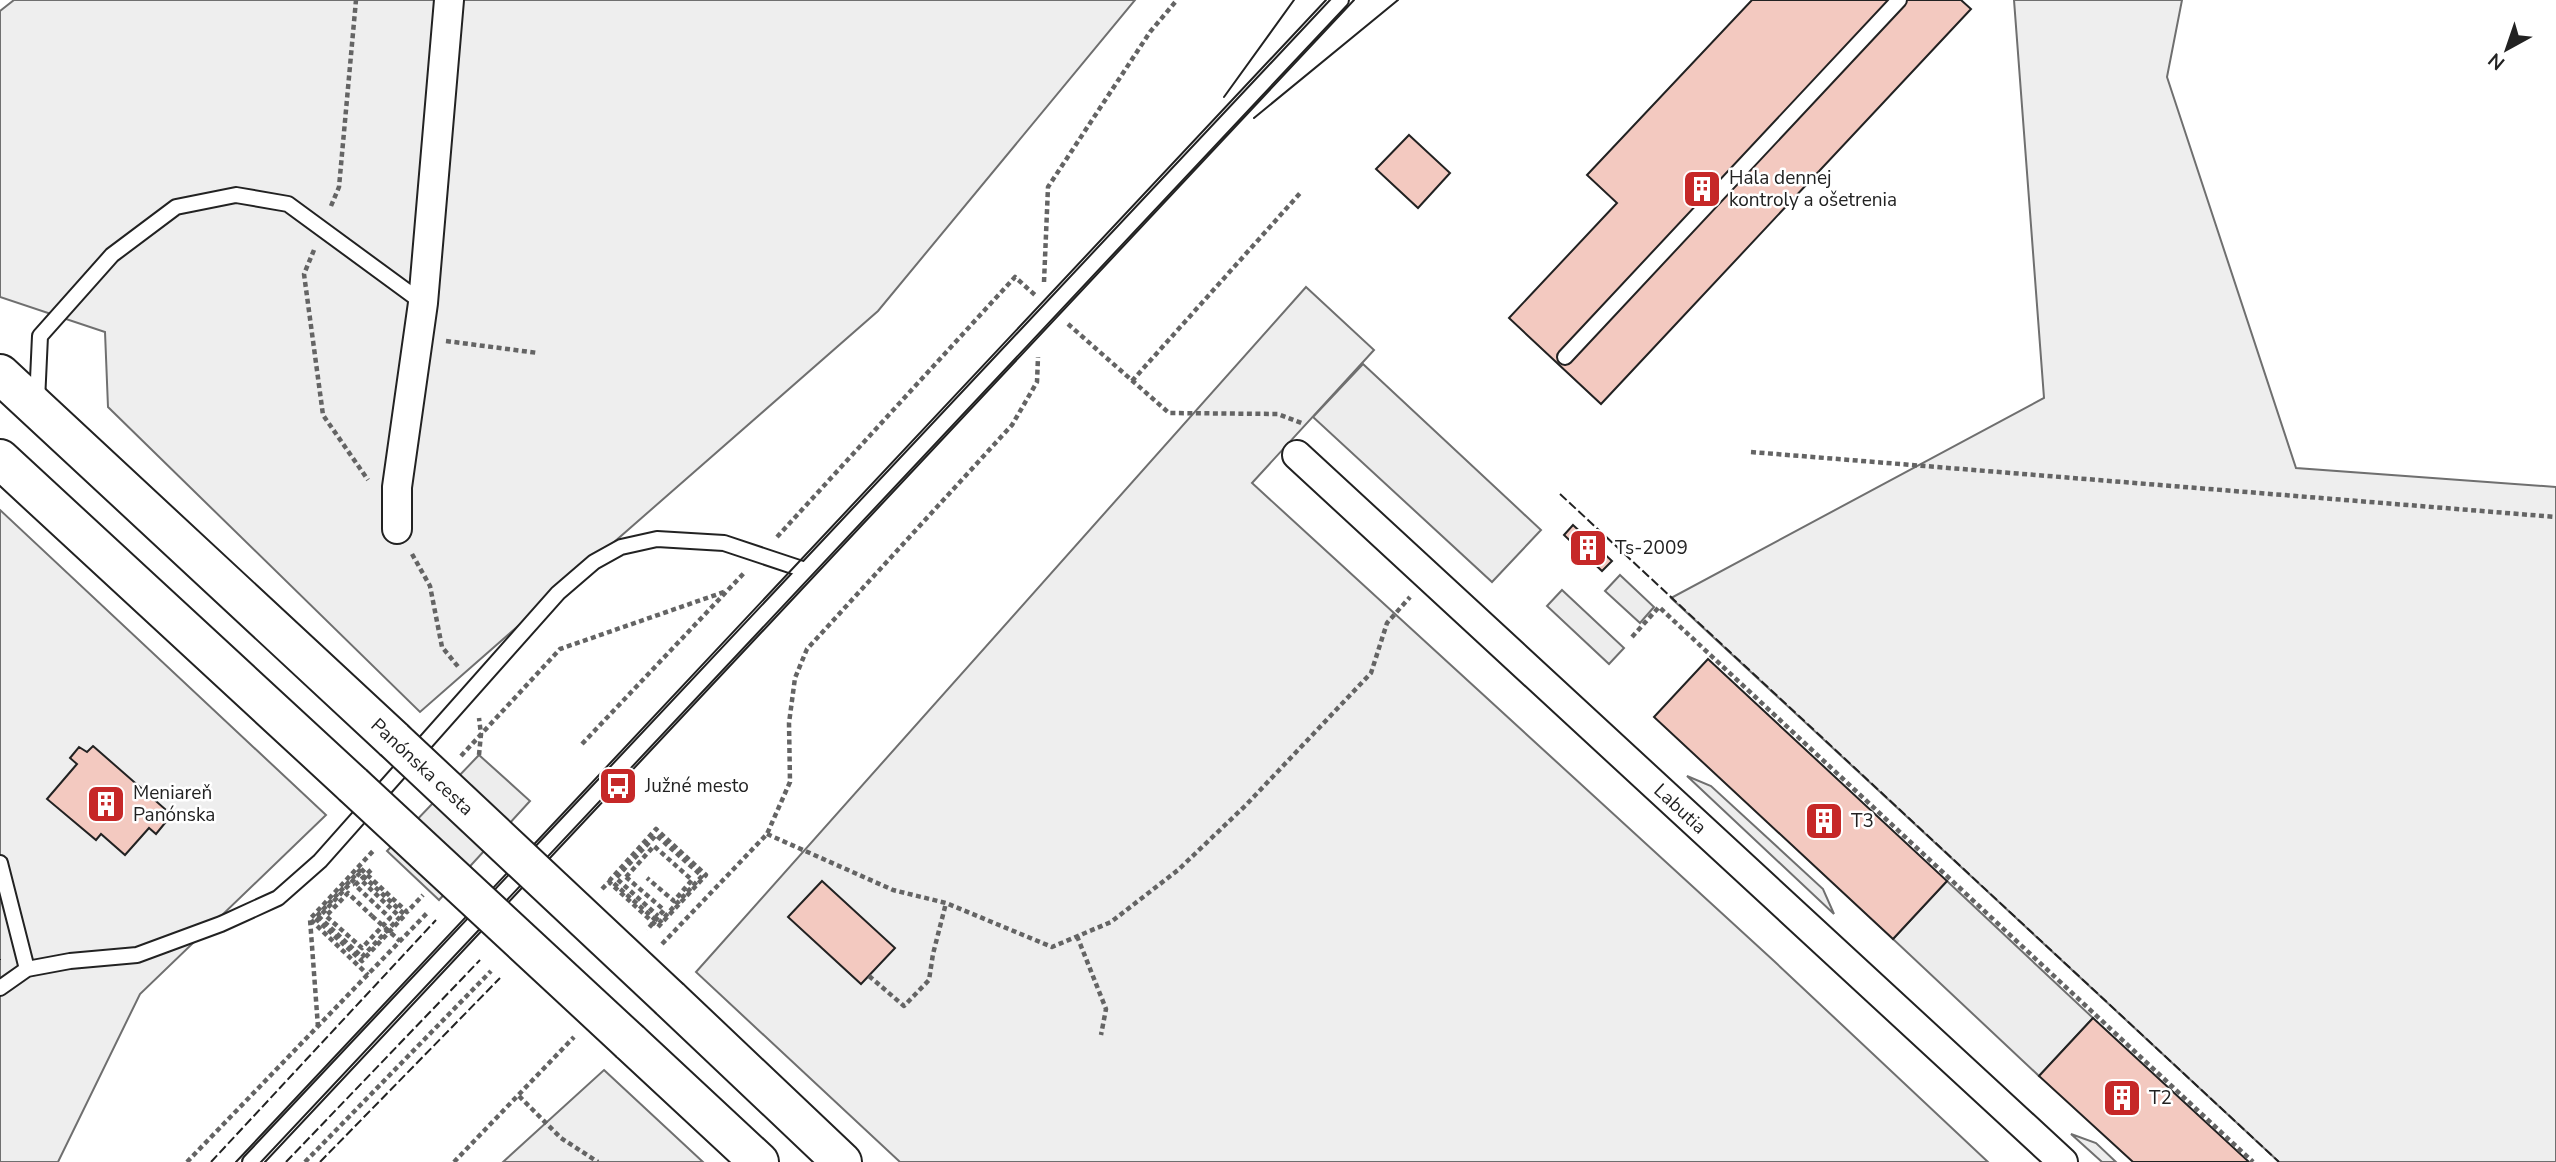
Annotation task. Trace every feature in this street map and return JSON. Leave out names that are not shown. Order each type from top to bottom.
[{"type":"main road","name":"Panónska cesta","points":[[0,374],[842,1162]]},
{"type":"main road","points":[[1,461],[354,785],[758,1162]]},
{"type":"street","points":[[397,529],[397,487],[423,303],[449,0]]},
{"type":"street","name":"Labutia","points":[[1297,455],[2063,1162]]},
{"type":"lane","points":[[250,1162],[1045,310],[1341,0]]},
{"type":"lane","points":[[1565,357],[1899,0]]},
{"type":"lane","points":[[36,408],[40,336],[112,255],[176,207],[236,195],[288,204],[423,303]]},
{"type":"lane","points":[[2,984],[27,969],[69,961],[137,955],[221,924],[278,898],[320,861],[558,593],[594,562],[621,547],[657,540],[724,543],[805,570]]},
{"type":"lane","points":[[0,863],[27,969]]},
{"type":"path","points":[[662,944],[767,834],[790,782],[789,723],[795,678],[807,649],[1012,425],[1037,382],[1045,310],[1048,187],[1150,32],[1177,0]]},
{"type":"path","points":[[1132,381],[1302,191]]},
{"type":"path","points":[[582,744],[761,555],[1014,277],[1045,310],[1169,413],[1278,414],[1309,426]]},
{"type":"path","points":[[417,337],[538,353]]},
{"type":"path","points":[[1751,452],[2556,517]]},
{"type":"path","points":[[397,529],[430,586],[442,647],[475,687]]},
{"type":"path","points":[[767,834],[893,890],[947,902],[1052,947],[1111,922],[1121,915],[1178,870],[1246,804],[1371,673],[1387,623],[1430,575]]},
{"type":"path","points":[[1632,637],[1659,607],[2253,1162]]},
{"type":"path","points":[[602,890],[609,882],[658,928],[706,875],[656,830],[610,880],[659,923],[702,876],[656,835],[616,878],[658,916]]},
{"type":"path","points":[[646,932],[664,911],[626,877],[654,846],[692,880],[674,901],[648,878]]},
{"type":"path","points":[[361,880],[400,916],[362,957],[319,917],[360,873],[405,915],[362,961],[315,918],[361,869],[407,912],[427,890]]},
{"type":"path","points":[[371,870],[355,886],[390,918],[362,948],[326,916],[348,893],[372,916],[401,941]]},
{"type":"path","points":[[869,976],[904,1006],[929,980],[947,902]]},
{"type":"path","points":[[187,1162],[428,912]]},
{"type":"path","points":[[310,919],[368,975]]},
{"type":"path","points":[[1077,936],[1107,1009],[1101,1035]]},
{"type":"path","points":[[305,1162],[491,971]]},
{"type":"path","points":[[454,1162],[576,1035]]},
{"type":"path","points":[[518,1096],[561,1138],[598,1162]]},
{"type":"shaded area","points":[[14,0],[1135,0],[878,311],[420,712],[108,407],[105,332],[0,297],[0,11]]},
{"type":"shaded area","points":[[2014,0],[2182,0],[2167,77],[2296,468],[2556,487],[2556,1162],[2279,1162],[1671,598],[2044,398]]},
{"type":"shaded area","points":[[1306,287],[1374,350],[1252,483],[1774,961],[1988,1162],[900,1162],[696,972]]},
{"type":"shaded area","points":[[1363,364],[1541,530],[1492,582],[1313,417]]},
{"type":"shaded area","points":[[0,510],[326,815],[140,994],[58,1162],[0,1162]]},
{"type":"shaded area","points":[[1620,575],[1654,607],[1640,623],[1605,591]]},
{"type":"shaded area","points":[[1562,590],[1624,648],[1609,664],[1547,606]]},
{"type":"shaded area","points":[[479,755],[530,801],[439,900],[387,851]]},
{"type":"shaded area","points":[[1687,776],[1711,786],[1823,889],[1834,914]]},
{"type":"shaded area","points":[[1947,881],[2093,1018],[2039,1076],[1893,939]]},
{"type":"shaded area","points":[[604,1070],[703,1162],[503,1162]]},
{"type":"shaded area","points":[[2071,1134],[2096,1143],[2116,1162],[2102,1162]]},
{"type":"building","name":"Hala dennej kontroly a ošetrenia","points":[[1752,0],[1961,0],[1971,9],[1601,404],[1509,318],[1617,203],[1587,175]]},
{"type":"building","points":[[1409,135],[1450,173],[1418,208],[1376,169]]},
{"type":"building","name":"Ts-2009","points":[[1573,525],[1612,561],[1602,571],[1564,535]]},
{"type":"building","name":"T3","points":[[1708,659],[1947,881],[1893,939],[1654,717]]},
{"type":"building","name":"Meniareň Panónska","points":[[93,746],[165,809],[158,817],[165,823],[156,834],[149,828],[125,855],[101,834],[96,840],[47,799],[77,764],[70,758],[79,747],[87,752]]},
{"type":"building","points":[[822,881],[895,948],[861,984],[788,917]]},
{"type":"building","name":"T2","points":[[2093,1018],[2249,1162],[2133,1162],[2039,1076]]},
{"type":"tram line","points":[[1224,97],[1294,0]]},
{"type":"tram line","points":[[236,1162],[1326,0]]},
{"type":"tram line","points":[[265,1162],[1354,0]]},
{"type":"tram line","points":[[1254,118],[1398,0]]},
{"type":"fence","points":[[1560,494],[2279,1162]]},
{"type":"fence","points":[[211,1162],[436,920]]},
{"type":"fence","points":[[286,1162],[480,960]]},
{"type":"fence","points":[[320,1162],[500,978]]},
{"type":"place","name":"Hala dennej kontroly a ošetrenia","points":[[1702,189]]},
{"type":"place","name":"Ts-2009","points":[[1588,548]]},
{"type":"place","name":"Južné mesto","points":[[618,786]]},
{"type":"place","name":"Meniareň Panónska","points":[[106,804]]},
{"type":"place","name":"T3","points":[[1824,821]]},
{"type":"place","name":"T2","points":[[2122,1098]]}]
